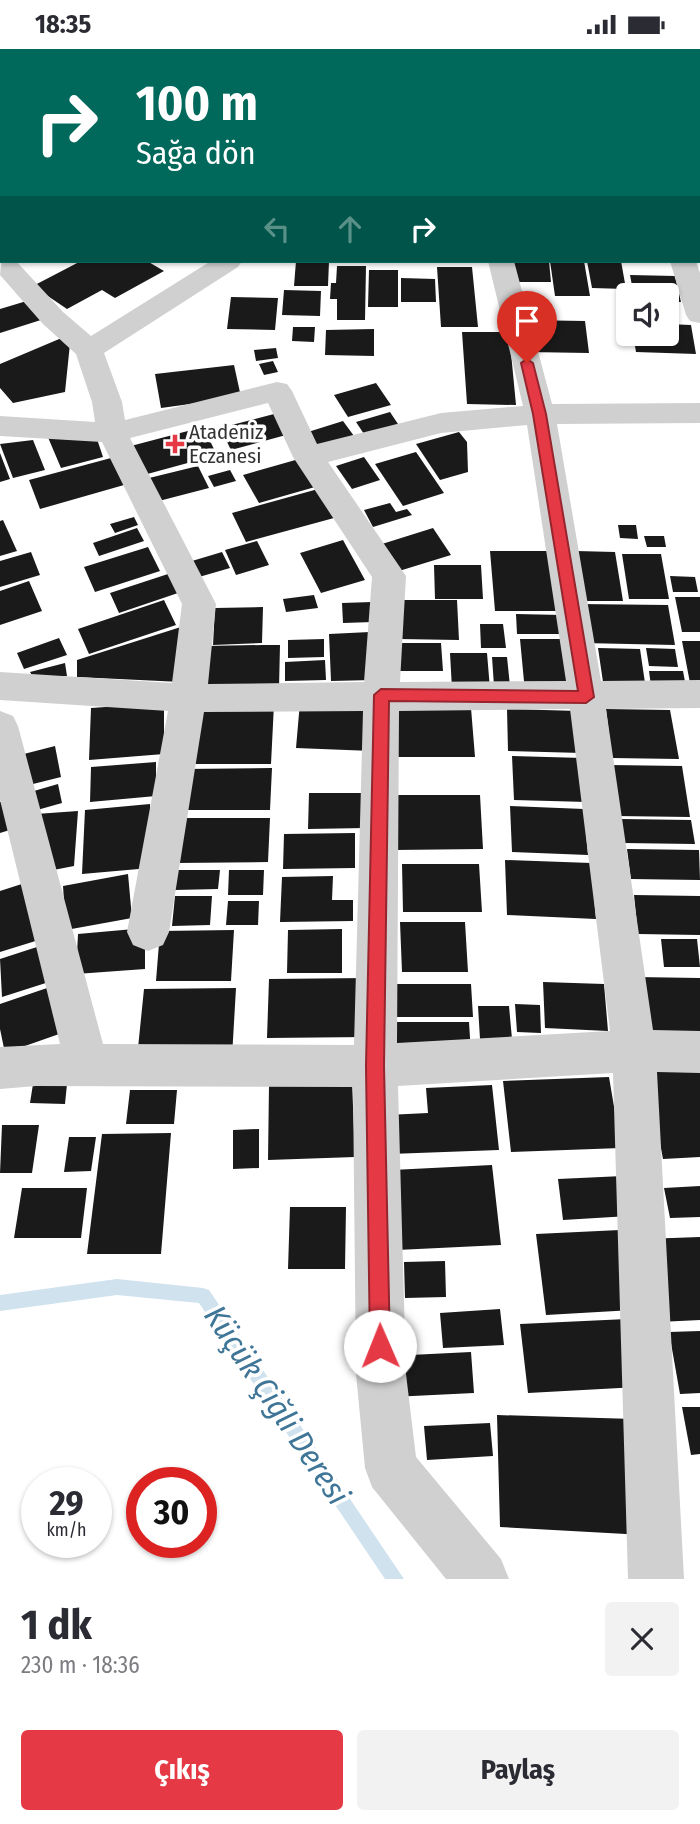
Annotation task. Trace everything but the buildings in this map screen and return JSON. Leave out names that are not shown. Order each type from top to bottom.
[{"type":"street","points":[[4,263],[53,318],[89,350],[107,402],[112,433],[199,604],[188,698],[148,932]]},
{"type":"street","points":[[89,350],[226,263]]},
{"type":"street","points":[[502,263],[540,414],[586,697],[634,1051],[656,1579]]},
{"type":"street","points":[[684,263],[700,315]]},
{"type":"street","points":[[0,426],[112,433],[277,391],[308,457],[389,576],[381,695],[375,1066],[381,1374],[391,1468],[481,1579]]},
{"type":"street","points":[[308,457],[441,423],[540,414],[700,412]]},
{"type":"street","points":[[0,686],[188,698],[381,695],[586,697],[700,694]]},
{"type":"street","points":[[0,726],[87,1065]]},
{"type":"street","points":[[0,1068],[87,1065],[375,1066],[634,1051],[700,1052]]},
{"type":"waterway","name":"Küçük Çiğli Deresi","points":[[0,1303],[117,1287],[203,1296],[395,1579]]},
{"type":"place","name":"Atadeniz Eczanesi","points":[[175,444]]},
{"type":"route","points":[[380,1346],[375,1066],[381,695],[586,697],[540,414],[527,363]]}]
